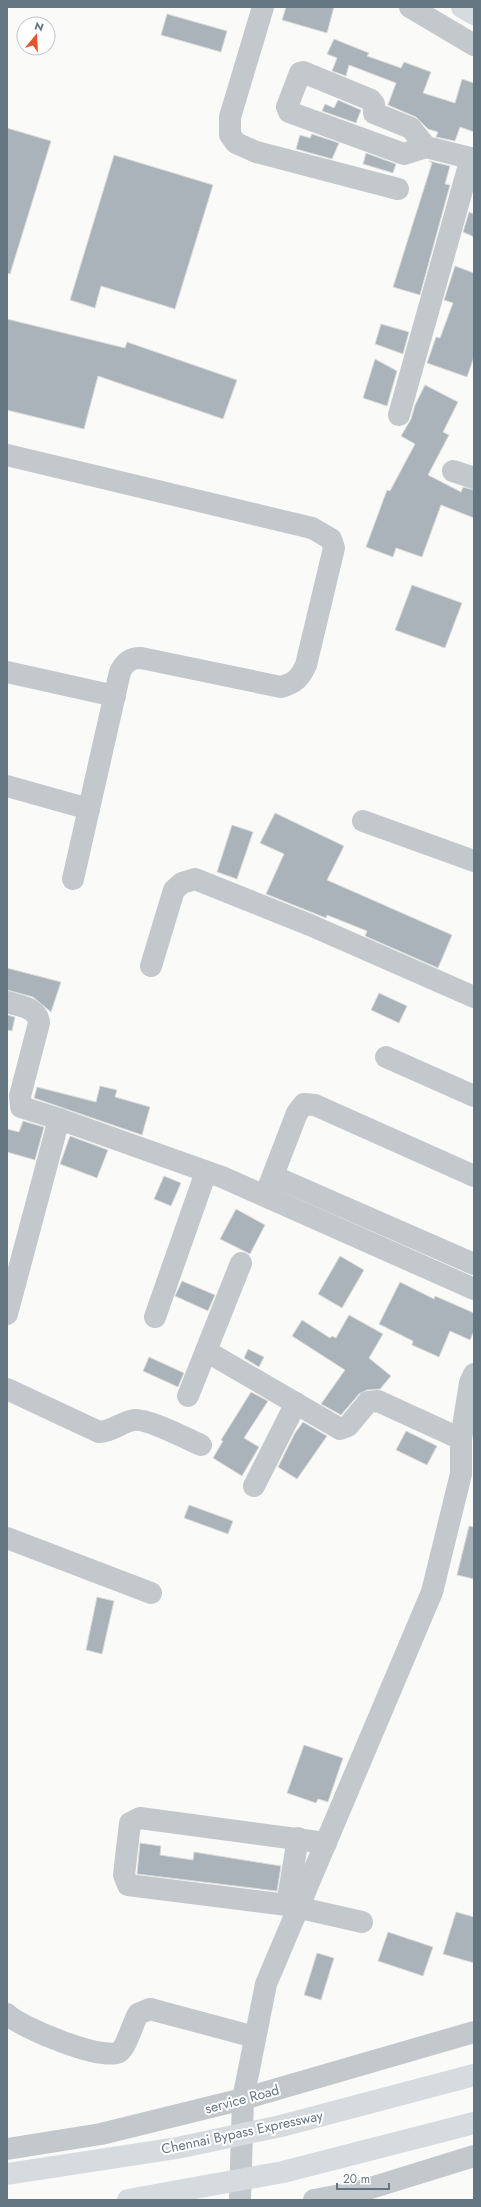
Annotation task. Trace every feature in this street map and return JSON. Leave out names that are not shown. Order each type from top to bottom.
[{"type":"highway","points":[[462,7],[474,14]]},
{"type":"highway","name":"Chennai Bypass Expressway","points":[[7,2174],[177,2148],[281,2126],[474,2075]]},
{"type":"highway","points":[[128,2200],[283,2172],[474,2123]]},
{"type":"street","points":[[263,7],[230,117],[230,135],[236,143],[256,152],[398,189]]},
{"type":"street","points":[[410,7],[474,45]]},
{"type":"street","points":[[399,415],[472,159],[426,146],[411,128],[374,113],[374,104],[371,100],[303,72],[300,73],[287,108],[289,112],[404,154],[426,146]]},
{"type":"street","points":[[7,455],[312,528],[331,539],[334,548],[306,665],[301,677],[291,684],[281,687],[133,658],[127,661],[120,672],[73,879]]},
{"type":"street","points":[[453,470],[474,478]]},
{"type":"street","points":[[7,672],[115,696]]},
{"type":"street","points":[[7,786],[89,809]]},
{"type":"street","points":[[364,821],[474,861]]},
{"type":"street","points":[[151,966],[174,890],[182,882],[189,879],[196,879],[310,925],[474,997]]},
{"type":"street","points":[[7,1002],[36,1012],[40,1023],[20,1096],[21,1107],[59,1119],[206,1172],[265,1196],[474,1289]]},
{"type":"street","points":[[386,1057],[474,1096]]},
{"type":"street","points":[[265,1196],[297,1113],[304,1104],[314,1105],[474,1176]]},
{"type":"street","points":[[7,1314],[59,1119]]},
{"type":"street","points":[[155,1317],[206,1172]]},
{"type":"street","points":[[273,1176],[474,1264]]},
{"type":"street","points":[[188,1396],[241,1263]]},
{"type":"street","points":[[206,1351],[340,1429],[348,1426],[368,1402],[378,1401],[461,1439]]},
{"type":"street","points":[[240,2200],[243,2100],[266,1984],[293,1906],[326,1843],[432,1592],[467,1476],[461,1439],[470,1383],[474,1374]]},
{"type":"street","points":[[7,1390],[99,1432],[110,1431],[128,1421],[143,1420],[201,1445]]},
{"type":"street","points":[[254,1486],[296,1403]]},
{"type":"street","points":[[7,1538],[152,1593]]},
{"type":"street","points":[[326,1843],[298,1838],[140,1818],[130,1823],[124,1875],[128,1885],[293,1906],[362,1922]]},
{"type":"street","points":[[293,1906],[298,1838]]},
{"type":"street","points":[[7,2014],[22,2025],[46,2035],[82,2049],[110,2055],[118,2053],[123,2049],[138,2014],[150,2009],[255,2038]]},
{"type":"street","name":"service Road","points":[[7,2149],[101,2134],[243,2100],[474,2032]]},
{"type":"street","points":[[314,2200],[361,2191],[472,2158]]},
{"type":"building","points":[[286,7],[334,7],[327,33],[282,20]]},
{"type":"building","points":[[167,14],[227,31],[221,52],[161,35]]},
{"type":"building","points":[[334,39],[369,53],[367,56],[401,68],[404,62],[431,72],[423,93],[455,103],[462,79],[474,83],[474,132],[460,127],[455,141],[436,137],[438,132],[428,129],[416,117],[388,105],[396,83],[349,65],[346,76],[332,71],[337,58],[327,54]]},
{"type":"building","points":[[338,100],[361,110],[356,123],[322,111],[325,104],[334,108]]},
{"type":"building","points":[[7,128],[51,141],[10,274],[7,273]]},
{"type":"building","points":[[312,134],[339,143],[332,159],[296,149],[300,135],[310,138]]},
{"type":"building","points":[[366,153],[396,164],[393,173],[363,164]]},
{"type":"building","points":[[114,155],[213,185],[175,309],[101,286],[95,308],[70,300]]},
{"type":"building","points":[[429,161],[450,166],[445,184],[450,185],[420,295],[393,287],[432,163]]},
{"type":"building","points":[[469,212],[474,214],[474,237],[463,232]]},
{"type":"building","points":[[455,266],[474,273],[474,357],[467,377],[427,363],[436,337],[440,338],[453,303],[444,300]]},
{"type":"building","points":[[7,319],[125,348],[127,342],[237,380],[223,419],[98,376],[84,429],[7,410]]},
{"type":"building","points":[[381,324],[409,332],[403,354],[375,344]]},
{"type":"building","points":[[375,359],[397,371],[387,406],[363,398]]},
{"type":"building","points":[[425,385],[458,402],[443,432],[449,435],[428,475],[461,492],[463,487],[474,490],[474,518],[441,505],[422,557],[396,548],[393,557],[366,547],[387,490],[390,491],[415,444],[401,436],[411,419],[415,405]]},
{"type":"building","points":[[412,585],[462,603],[445,648],[395,630]]},
{"type":"building","points":[[275,813],[344,846],[327,880],[452,935],[438,968],[365,936],[367,931],[327,915],[326,918],[266,894],[284,854],[260,843]]},
{"type":"building","points":[[232,825],[253,832],[237,879],[217,872]]},
{"type":"building","points":[[7,968],[61,982],[51,1012],[33,997],[7,990]]},
{"type":"building","points":[[379,993],[407,1006],[399,1023],[371,1010]]},
{"type":"building","points":[[7,1015],[15,1017],[12,1031],[7,1030]]},
{"type":"building","points":[[100,1086],[117,1090],[115,1097],[150,1107],[142,1135],[34,1098],[37,1087],[96,1102]]},
{"type":"building","points":[[23,1121],[44,1127],[35,1160],[7,1152],[7,1129],[19,1132]]},
{"type":"building","points":[[70,1136],[108,1150],[97,1178],[60,1164]]},
{"type":"building","points":[[164,1176],[181,1183],[171,1206],[154,1199]]},
{"type":"building","points":[[236,1209],[265,1225],[250,1254],[220,1239]]},
{"type":"building","points":[[340,1256],[364,1270],[342,1308],[318,1294]]},
{"type":"building","points":[[182,1281],[215,1295],[208,1311],[175,1296]]},
{"type":"building","points":[[400,1282],[434,1299],[435,1296],[474,1313],[474,1331],[470,1340],[450,1331],[439,1357],[412,1345],[413,1341],[379,1324]]},
{"type":"building","points":[[349,1315],[383,1334],[369,1358],[391,1376],[380,1389],[367,1390],[359,1394],[341,1415],[321,1404],[345,1370],[292,1336],[302,1320],[330,1338],[332,1336],[336,1338]]},
{"type":"building","points":[[248,1349],[264,1357],[259,1367],[244,1358]]},
{"type":"building","points":[[149,1357],[184,1373],[178,1387],[143,1371]]},
{"type":"building","points":[[251,1392],[268,1401],[244,1438],[259,1447],[242,1476],[213,1458],[223,1441],[221,1440]]},
{"type":"building","points":[[303,1422],[327,1436],[297,1479],[278,1467],[295,1433]]},
{"type":"building","points":[[406,1431],[437,1446],[427,1465],[396,1450]]},
{"type":"building","points":[[189,1505],[233,1521],[228,1534],[184,1518]]},
{"type":"building","points":[[469,1526],[474,1527],[474,1579],[457,1575]]},
{"type":"building","points":[[97,1597],[114,1601],[102,1654],[86,1650]]},
{"type":"building","points":[[304,1745],[343,1758],[328,1802],[318,1799],[316,1803],[287,1793]]},
{"type":"building","points":[[140,1843],[161,1846],[160,1855],[193,1860],[194,1852],[281,1866],[277,1891],[137,1874]]},
{"type":"building","points":[[456,1912],[474,1917],[474,1963],[443,1954]]},
{"type":"building","points":[[388,1932],[433,1947],[423,1976],[378,1961]]},
{"type":"building","points":[[317,1953],[334,1958],[321,2000],[304,1995]]}]
